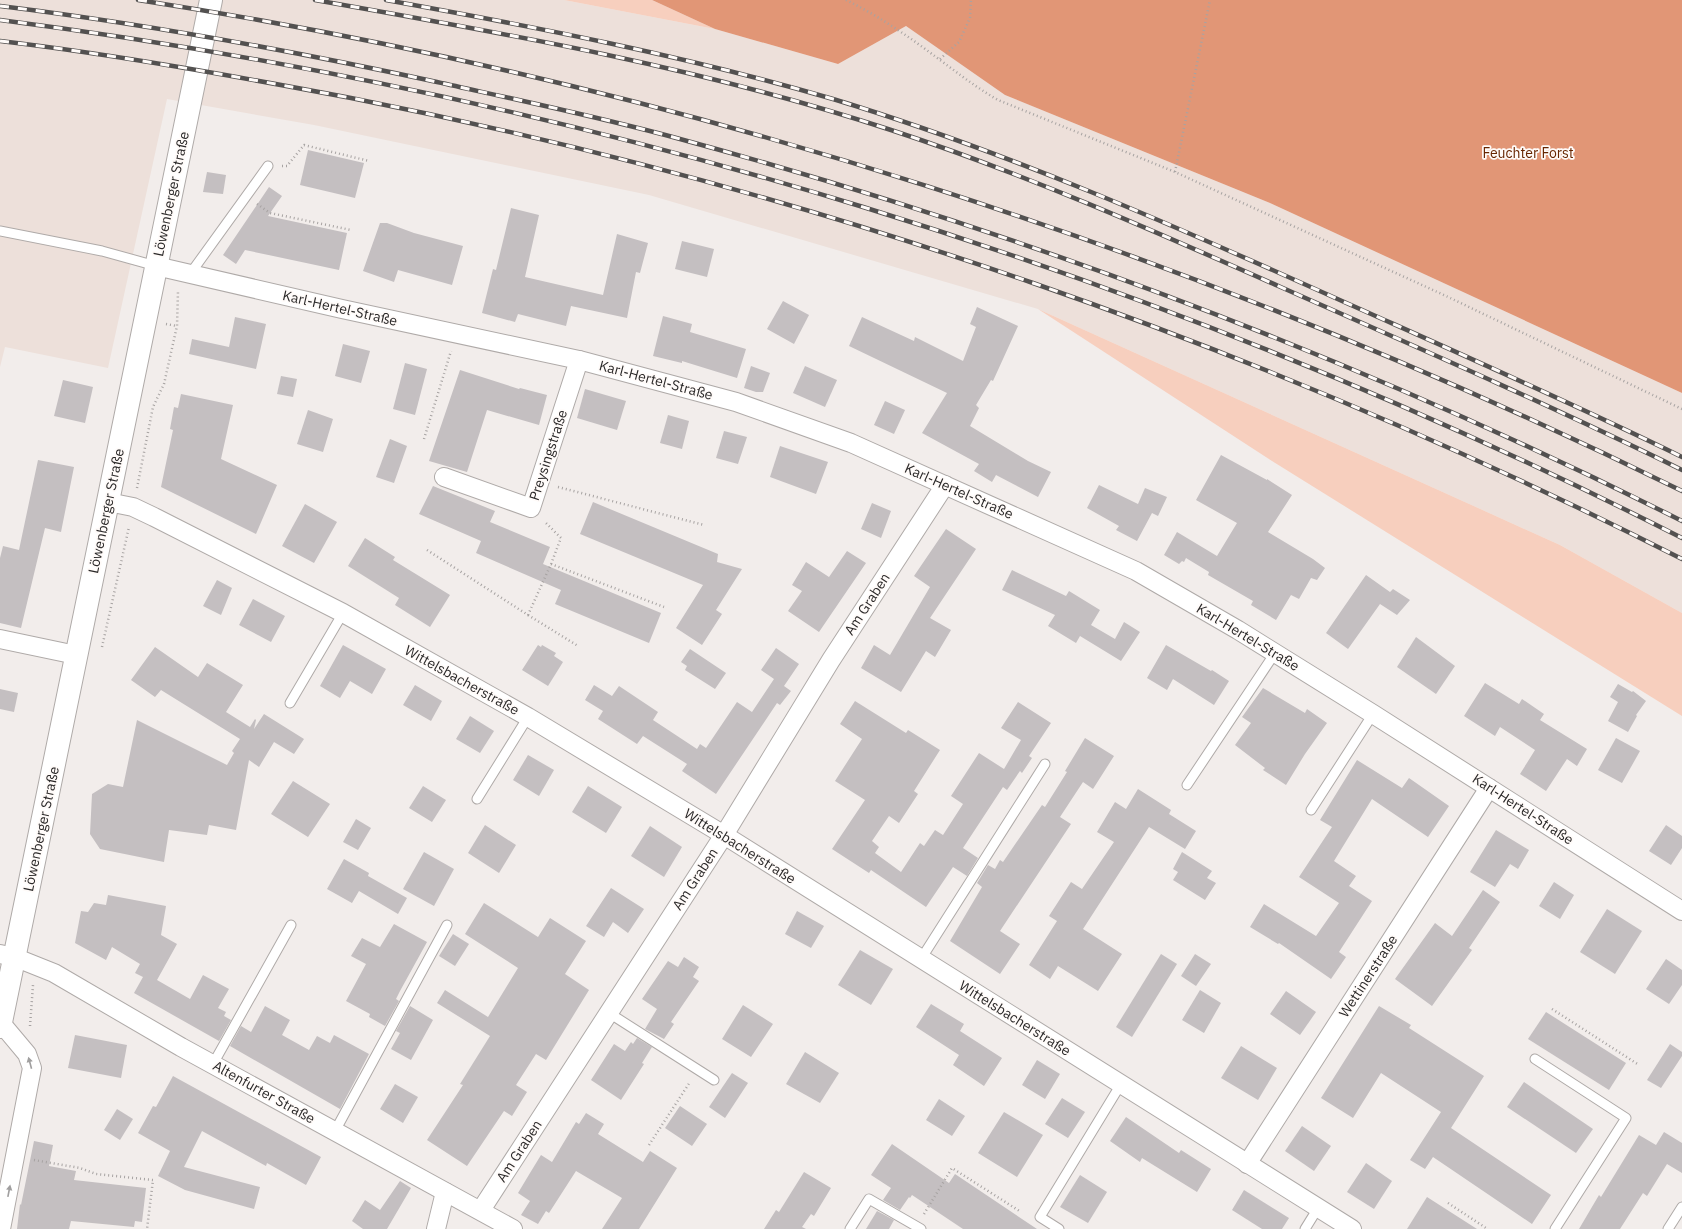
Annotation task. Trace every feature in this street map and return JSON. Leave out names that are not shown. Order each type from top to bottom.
[{"type":"street","name":"Löwenberger Straße","points":[[2,1229],[32,1068],[27,1054],[0,1025],[7,956],[76,655],[211,0]]},
{"type":"street","name":"Karl-Hertel-Straße","points":[[156,266],[456,334],[579,360],[736,402],[850,443],[1136,570],[1374,714],[1682,911]]},
{"type":"street","name":"Preysingstraße","points":[[444,476],[531,508],[579,360]]},
{"type":"street","name":"Am Graben","points":[[481,1210],[724,835],[827,666],[945,485]]},
{"type":"street","name":"Wittelsbacherstraße","points":[[108,502],[133,507],[343,613],[528,717],[724,835],[1352,1229]]},
{"type":"street","points":[[0,639],[76,655]]},
{"type":"street","name":"Wettinerstraße","points":[[1247,1164],[1489,788]]},
{"type":"street","name":"Altenfurter Straße","points":[[7,956],[54,973],[212,1064],[481,1210],[513,1229]]},
{"type":"street","points":[[436,1229],[446,1192]]},
{"type":"lane","points":[[190,274],[244,197],[268,166]]},
{"type":"lane","points":[[0,231],[102,251],[156,266]]},
{"type":"lane","points":[[290,702],[343,613]]},
{"type":"lane","points":[[1187,785],[1275,653]]},
{"type":"lane","points":[[1311,810],[1374,714]]},
{"type":"lane","points":[[477,799],[528,717]]},
{"type":"lane","points":[[921,959],[1045,764]]},
{"type":"lane","points":[[212,1064],[290,925]]},
{"type":"lane","points":[[335,1131],[447,925]]},
{"type":"lane","points":[[609,1013],[714,1080]]},
{"type":"lane","points":[[1535,1058],[1626,1118],[1555,1229]]},
{"type":"lane","points":[[1059,1229],[1040,1217],[1121,1084]]},
{"type":"lane","points":[[850,1229],[869,1199],[919,1228]]},
{"type":"lane","points":[[1668,1229],[1682,1207]]},
{"type":"lane","points":[[1305,1229],[1318,1208]]},
{"type":"path","points":[[846,0],[864,8],[940,59],[979,89],[998,100],[1175,172],[1446,296],[1682,409]]},
{"type":"path","points":[[940,59],[959,42],[970,18],[971,0]]},
{"type":"path","points":[[1175,172],[1210,0]]},
{"type":"path","points":[[268,166],[287,166],[304,145],[369,161]]},
{"type":"path","points":[[244,197],[270,213],[351,230]]},
{"type":"path","points":[[424,439],[456,334]]},
{"type":"path","points":[[540,483],[704,525]]},
{"type":"path","points":[[528,615],[561,538],[531,508]]},
{"type":"path","points":[[427,550],[578,646]]},
{"type":"path","points":[[551,564],[664,607]]},
{"type":"path","points":[[1552,1008],[1639,1065]]},
{"type":"path","points":[[649,1145],[697,1070]]},
{"type":"path","points":[[15,1156],[80,1168],[96,1174],[153,1180],[147,1229]]},
{"type":"path","points":[[919,1228],[952,1168],[1021,1212]]},
{"type":"path","points":[[1448,1203],[1486,1228]]},
{"type":"shaded area","points":[[0,0],[564,0],[715,29],[838,64],[906,26],[1005,95],[1270,203],[1682,393],[1682,613],[1560,545],[1038,309],[649,195],[314,125],[167,99],[108,368],[5,347],[0,367]]},
{"type":"shaded area","points":[[564,0],[652,0],[715,29]]},
{"type":"shaded area","points":[[1038,309],[1560,545],[1682,613],[1682,716],[1272,461]]},
{"type":"green space","name":"Feuchter Forst","points":[[652,0],[1682,0],[1682,393],[1270,203],[1005,95],[906,26],[838,64],[715,29]]},
{"type":"building","points":[[308,150],[364,163],[355,198],[300,185]]},
{"type":"building","points":[[207,172],[226,175],[223,194],[203,192]]},
{"type":"building","points":[[269,187],[282,196],[268,216],[347,233],[339,270],[245,250],[236,264],[223,255]]},
{"type":"building","points":[[511,208],[539,215],[525,277],[603,295],[617,234],[648,243],[640,273],[636,272],[627,318],[571,306],[566,326],[518,314],[515,322],[482,313],[493,269],[496,270]]},
{"type":"building","points":[[380,223],[387,223],[414,233],[463,246],[452,285],[398,270],[394,282],[363,271]]},
{"type":"building","points":[[682,241],[714,249],[707,277],[675,269]]},
{"type":"building","points":[[783,301],[809,315],[794,344],[767,329]]},
{"type":"building","points":[[977,307],[1018,326],[993,381],[991,380],[976,405],[979,408],[970,426],[1028,461],[1051,472],[1038,497],[996,475],[992,482],[974,471],[979,464],[922,433],[947,393],[849,346],[862,317],[914,341],[915,337],[963,361],[976,327],[970,324]]},
{"type":"building","points":[[663,316],[692,324],[690,332],[746,349],[737,378],[682,361],[682,363],[653,356]]},
{"type":"building","points":[[235,317],[266,324],[256,369],[189,354],[192,339],[229,347]]},
{"type":"building","points":[[343,344],[370,351],[361,383],[335,376]]},
{"type":"building","points":[[405,363],[427,369],[415,415],[393,409]]},
{"type":"building","points":[[751,366],[770,373],[763,392],[756,392],[744,388]]},
{"type":"building","points":[[805,366],[837,380],[825,407],[793,393]]},
{"type":"building","points":[[460,370],[519,389],[547,395],[539,425],[487,410],[467,472],[429,461]]},
{"type":"building","points":[[281,376],[297,379],[293,397],[277,394]]},
{"type":"building","points":[[63,380],[93,387],[85,423],[54,416]]},
{"type":"building","points":[[585,389],[626,401],[617,430],[577,418]]},
{"type":"building","points":[[181,394],[233,405],[221,459],[277,485],[256,534],[161,487],[173,430],[170,429],[174,407],[178,408]]},
{"type":"building","points":[[885,401],[905,410],[894,434],[874,425]]},
{"type":"building","points":[[308,410],[333,419],[323,452],[297,444]]},
{"type":"building","points":[[668,415],[689,421],[682,449],[660,443]]},
{"type":"building","points":[[724,431],[747,437],[738,464],[716,458]]},
{"type":"building","points":[[390,439],[407,446],[394,483],[376,477]]},
{"type":"building","points":[[780,446],[828,462],[816,494],[770,477]]},
{"type":"building","points":[[1221,455],[1267,479],[1292,495],[1268,532],[1313,559],[1325,568],[1317,580],[1311,578],[1299,599],[1291,595],[1276,620],[1251,605],[1253,601],[1208,575],[1209,572],[1186,558],[1184,562],[1182,561],[1179,564],[1164,555],[1177,532],[1217,556],[1237,523],[1196,500]]},
{"type":"building","points":[[38,460],[74,467],[61,532],[45,528],[21,628],[0,623],[0,558],[3,546],[19,550]]},
{"type":"building","points":[[1099,485],[1138,504],[1145,488],[1167,497],[1158,516],[1152,513],[1137,541],[1116,530],[1119,526],[1087,508]]},
{"type":"building","points":[[433,486],[495,511],[490,522],[550,547],[543,564],[661,613],[649,643],[555,604],[561,590],[476,553],[481,541],[419,514]]},
{"type":"building","points":[[593,502],[718,554],[717,562],[742,569],[716,610],[722,614],[702,645],[676,628],[703,585],[580,534]]},
{"type":"building","points":[[872,503],[891,511],[881,538],[861,529]]},
{"type":"building","points":[[305,504],[337,522],[314,563],[282,546]]},
{"type":"building","points":[[946,529],[976,549],[930,618],[951,630],[935,657],[926,651],[901,692],[861,668],[874,645],[890,655],[930,587],[914,576]]},
{"type":"building","points":[[365,538],[395,557],[393,560],[450,595],[430,627],[395,605],[399,598],[348,566]]},
{"type":"building","points":[[847,551],[866,563],[819,632],[788,611],[802,591],[792,585],[806,562],[829,577]]},
{"type":"building","points":[[1012,570],[1066,596],[1069,591],[1100,610],[1091,625],[1115,639],[1124,622],[1140,632],[1121,661],[1080,636],[1076,643],[1048,626],[1055,615],[1002,590]]},
{"type":"building","points":[[1366,575],[1390,592],[1393,589],[1410,600],[1397,615],[1380,604],[1348,649],[1326,633]]},
{"type":"building","points":[[217,580],[232,588],[221,615],[203,606]]},
{"type":"building","points":[[253,599],[285,616],[271,642],[239,625]]},
{"type":"building","points":[[1416,637],[1455,666],[1436,694],[1397,667]]},
{"type":"building","points":[[343,645],[386,669],[372,694],[350,681],[340,698],[320,686]]},
{"type":"building","points":[[538,645],[541,647],[542,645],[556,653],[554,656],[563,662],[548,686],[522,670]]},
{"type":"building","points":[[1166,645],[1229,681],[1214,705],[1173,679],[1167,690],[1147,678]]},
{"type":"building","points":[[155,647],[198,677],[207,663],[243,685],[226,712],[250,727],[255,719],[254,729],[264,714],[304,739],[294,754],[274,742],[259,767],[249,760],[236,830],[209,825],[207,835],[169,830],[164,862],[100,849],[90,834],[92,794],[108,784],[123,787],[137,720],[227,765],[234,753],[232,751],[240,739],[161,690],[155,697],[131,680]]},
{"type":"building","points":[[776,648],[799,664],[784,686],[791,691],[780,705],[777,703],[716,794],[682,771],[687,764],[643,736],[637,744],[598,719],[603,711],[585,700],[594,685],[612,696],[619,686],[658,712],[653,720],[697,749],[700,744],[706,748],[737,702],[752,712],[774,679],[761,670]]},
{"type":"building","points":[[690,649],[726,673],[715,689],[685,670],[687,666],[681,662]]},
{"type":"building","points":[[1485,683],[1519,704],[1522,699],[1544,714],[1540,720],[1587,749],[1577,766],[1567,759],[1546,791],[1520,774],[1535,750],[1500,727],[1495,736],[1464,716]]},
{"type":"building","points":[[1618,684],[1632,692],[1633,691],[1646,701],[1636,715],[1637,716],[1628,732],[1608,721],[1618,702],[1610,697]]},
{"type":"building","points":[[415,685],[442,701],[431,721],[403,705]]},
{"type":"building","points":[[1263,688],[1305,713],[1307,709],[1327,723],[1305,754],[1286,785],[1263,770],[1265,768],[1235,745],[1251,723],[1242,717]]},
{"type":"building","points":[[0,689],[18,693],[14,712],[0,709]]},
{"type":"building","points":[[855,701],[906,733],[908,730],[940,750],[914,791],[918,794],[899,823],[889,816],[872,841],[879,847],[875,853],[901,872],[920,843],[924,846],[935,830],[943,835],[963,804],[951,796],[979,753],[1004,769],[1021,740],[1001,728],[1018,702],[1051,723],[1029,756],[1032,758],[1022,773],[1020,771],[1007,790],[1003,787],[963,848],[978,858],[967,876],[953,867],[926,907],[871,870],[869,873],[832,849],[865,800],[835,781],[862,739],[840,724]]},
{"type":"building","points":[[470,716],[494,731],[480,753],[456,739]]},
{"type":"building","points":[[1085,738],[1114,756],[1093,789],[1083,782],[1060,817],[1071,824],[1000,931],[1020,944],[1000,974],[950,941],[982,887],[977,883],[988,865],[995,869],[1000,860],[1003,862],[1042,805],[1045,807],[1067,772],[1065,771]]},
{"type":"building","points":[[1616,738],[1640,751],[1622,783],[1598,770]]},
{"type":"building","points":[[528,755],[554,770],[539,796],[513,780]]},
{"type":"building","points":[[1357,760],[1402,788],[1409,778],[1449,806],[1428,837],[1372,799],[1334,861],[1356,876],[1349,886],[1372,901],[1339,952],[1346,957],[1331,979],[1279,943],[1278,944],[1250,927],[1264,904],[1316,936],[1339,903],[1299,877],[1332,827],[1320,820]]},
{"type":"building","points":[[293,781],[330,804],[308,837],[271,814]]},
{"type":"building","points":[[423,786],[446,800],[432,822],[409,808]]},
{"type":"building","points":[[588,786],[622,807],[606,833],[572,812]]},
{"type":"building","points":[[1138,789],[1171,810],[1169,814],[1196,831],[1185,849],[1149,827],[1083,929],[1122,954],[1098,991],[1058,966],[1050,979],[1029,965],[1057,921],[1049,916],[1071,882],[1082,889],[1114,842],[1097,832],[1115,802],[1126,809]]},
{"type":"building","points":[[356,819],[371,828],[358,850],[343,842]]},
{"type":"building","points":[[485,825],[516,845],[499,873],[468,853]]},
{"type":"building","points":[[1666,825],[1682,836],[1682,848],[1671,865],[1649,851]]},
{"type":"building","points":[[650,826],[682,847],[664,877],[631,856]]},
{"type":"building","points":[[1496,830],[1529,850],[1518,869],[1510,864],[1495,887],[1470,872]]},
{"type":"building","points":[[424,852],[454,869],[434,906],[403,889]]},
{"type":"building","points":[[1182,852],[1212,871],[1207,878],[1216,883],[1205,900],[1173,880],[1178,872],[1173,869]]},
{"type":"building","points":[[344,859],[369,873],[368,876],[407,898],[398,914],[359,891],[352,903],[327,889]]},
{"type":"building","points":[[1554,882],[1574,895],[1560,919],[1539,906]]},
{"type":"building","points":[[611,888],[644,909],[628,933],[613,922],[604,937],[586,926]]},
{"type":"building","points":[[1483,890],[1500,902],[1469,948],[1472,950],[1432,1006],[1395,979],[1435,923],[1452,936]]},
{"type":"building","points":[[108,895],[166,906],[161,935],[177,944],[157,980],[190,999],[203,975],[229,989],[218,1008],[226,1012],[224,1016],[231,1020],[219,1041],[134,993],[143,977],[135,973],[140,964],[112,947],[106,960],[75,943],[81,911],[88,912],[94,903],[106,905]]},
{"type":"building","points":[[484,903],[538,937],[550,918],[586,941],[565,974],[589,990],[546,1060],[536,1054],[516,1085],[527,1092],[512,1116],[504,1111],[467,1166],[427,1140],[463,1085],[460,1084],[490,1036],[437,1003],[445,990],[488,1017],[518,968],[465,934]]},
{"type":"building","points":[[1607,909],[1642,931],[1615,974],[1580,952]]},
{"type":"building","points":[[797,911],[824,926],[811,948],[785,934]]},
{"type":"building","points":[[394,924],[427,942],[396,999],[399,1001],[385,1026],[369,1017],[370,1014],[346,1001],[366,964],[351,956],[362,938],[380,947]]},
{"type":"building","points":[[453,934],[469,944],[455,966],[439,956]]},
{"type":"building","points":[[860,950],[893,969],[871,1005],[838,985]]},
{"type":"building","points":[[1161,954],[1177,964],[1132,1037],[1116,1027]]},
{"type":"building","points":[[1195,954],[1211,964],[1196,986],[1181,976]]},
{"type":"building","points":[[684,957],[699,967],[693,977],[699,981],[671,1022],[674,1024],[664,1039],[645,1029],[657,1009],[642,999],[668,961],[678,967]]},
{"type":"building","points":[[1666,959],[1682,970],[1682,985],[1669,1004],[1646,989]]},
{"type":"building","points":[[1200,990],[1221,1003],[1204,1033],[1182,1020]]},
{"type":"building","points":[[1286,991],[1316,1012],[1300,1035],[1270,1014]]},
{"type":"building","points":[[931,1004],[964,1024],[960,1031],[1002,1058],[984,1086],[953,1065],[959,1055],[916,1027]]},
{"type":"building","points":[[743,1005],[773,1024],[751,1057],[722,1039]]},
{"type":"building","points":[[265,1006],[290,1020],[282,1035],[309,1050],[317,1036],[330,1043],[334,1035],[369,1054],[340,1109],[230,1046],[241,1026],[251,1032]]},
{"type":"building","points":[[410,1006],[433,1020],[411,1060],[391,1049],[400,1033],[396,1031]]},
{"type":"building","points":[[1379,1006],[1411,1025],[1409,1028],[1484,1076],[1451,1128],[1551,1195],[1532,1224],[1433,1157],[1425,1169],[1410,1160],[1441,1112],[1381,1073],[1353,1118],[1321,1098]]},
{"type":"building","points":[[1546,1012],[1626,1063],[1609,1090],[1528,1039]]},
{"type":"building","points":[[75,1035],[127,1045],[121,1078],[68,1068]]},
{"type":"building","points":[[637,1038],[652,1047],[642,1063],[644,1064],[621,1100],[591,1080],[614,1044],[625,1051],[631,1042],[633,1044]]},
{"type":"building","points":[[1670,1044],[1682,1052],[1682,1056],[1661,1088],[1647,1080]]},
{"type":"building","points":[[1241,1046],[1277,1068],[1258,1100],[1221,1078]]},
{"type":"building","points":[[805,1052],[839,1073],[820,1103],[786,1084]]},
{"type":"building","points":[[1037,1060],[1060,1074],[1045,1099],[1022,1085]]},
{"type":"building","points":[[732,1073],[748,1083],[725,1118],[709,1107]]},
{"type":"building","points":[[173,1076],[321,1157],[306,1185],[267,1163],[266,1166],[202,1131],[184,1167],[260,1187],[254,1209],[185,1190],[158,1176],[170,1151],[138,1133],[153,1106],[156,1107]]},
{"type":"building","points":[[1524,1082],[1593,1129],[1576,1153],[1507,1107]]},
{"type":"building","points":[[395,1084],[418,1097],[403,1123],[380,1109]]},
{"type":"building","points":[[1062,1098],[1085,1112],[1068,1138],[1045,1124]]},
{"type":"building","points":[[939,1099],[965,1116],[952,1136],[926,1120]]},
{"type":"building","points":[[680,1106],[707,1124],[692,1146],[665,1128]]},
{"type":"building","points":[[117,1109],[133,1119],[120,1140],[104,1130]]},
{"type":"building","points":[[1004,1112],[1043,1135],[1017,1177],[978,1153]]},
{"type":"building","points":[[586,1113],[604,1124],[598,1134],[643,1162],[650,1151],[677,1168],[639,1229],[602,1229],[622,1198],[576,1171],[549,1213],[546,1211],[538,1224],[521,1215],[530,1201],[518,1193],[541,1155],[552,1162],[576,1122],[579,1124]]},
{"type":"building","points":[[1126,1117],[1179,1153],[1181,1150],[1211,1169],[1197,1192],[1142,1158],[1140,1162],[1110,1141]]},
{"type":"building","points":[[1302,1126],[1331,1146],[1314,1171],[1285,1151]]},
{"type":"building","points":[[1664,1132],[1682,1143],[1682,1173],[1667,1164],[1647,1196],[1643,1193],[1620,1229],[1579,1229],[1599,1195],[1601,1197],[1639,1135],[1656,1145]]},
{"type":"building","points":[[34,1141],[53,1145],[49,1166],[76,1171],[74,1180],[146,1188],[142,1222],[135,1221],[134,1227],[71,1221],[69,1229],[17,1229],[20,1204],[21,1205]]},
{"type":"building","points":[[892,1144],[949,1183],[955,1174],[1037,1229],[963,1229],[912,1195],[900,1210],[883,1200],[891,1188],[871,1175]]},
{"type":"building","points":[[1366,1163],[1392,1181],[1374,1209],[1347,1192]]},
{"type":"building","points":[[804,1172],[831,1188],[814,1216],[811,1214],[802,1227],[806,1229],[764,1229],[776,1210],[779,1212]]},
{"type":"building","points":[[1080,1175],[1107,1192],[1088,1223],[1060,1207]]},
{"type":"building","points":[[400,1181],[411,1188],[387,1229],[363,1229],[352,1221],[365,1200],[380,1210]]},
{"type":"building","points":[[1244,1190],[1289,1218],[1282,1229],[1262,1229],[1232,1210]]},
{"type":"building","points":[[1427,1197],[1477,1229],[1407,1229]]},
{"type":"building","points":[[877,1211],[894,1220],[889,1229],[866,1229]]},
{"type":"railway","points":[[138,0],[338,35],[537,78],[734,128],[929,187],[1121,252],[1311,325],[1498,405],[1682,491]]},
{"type":"railway","points":[[315,0],[605,54],[749,88],[820,108],[945,148],[1050,188],[1207,254],[1497,383],[1682,470]]},
{"type":"railway","points":[[386,0],[555,32],[722,69],[833,99],[963,142],[1027,166],[1217,245],[1513,378],[1682,457]]},
{"type":"railway","points":[[0,6],[110,21],[220,39],[437,82],[620,123],[809,176],[938,216],[1065,259],[1191,305],[1316,354],[1561,462],[1682,521]]},
{"type":"railway","points":[[0,20],[218,53],[435,95],[650,146],[863,207],[1073,277],[1280,355],[1483,442],[1682,538]]},
{"type":"railway","points":[[0,41],[176,66],[351,98],[524,135],[695,178],[864,228],[1032,283],[1198,344],[1362,410],[1523,482],[1682,559]]}]
